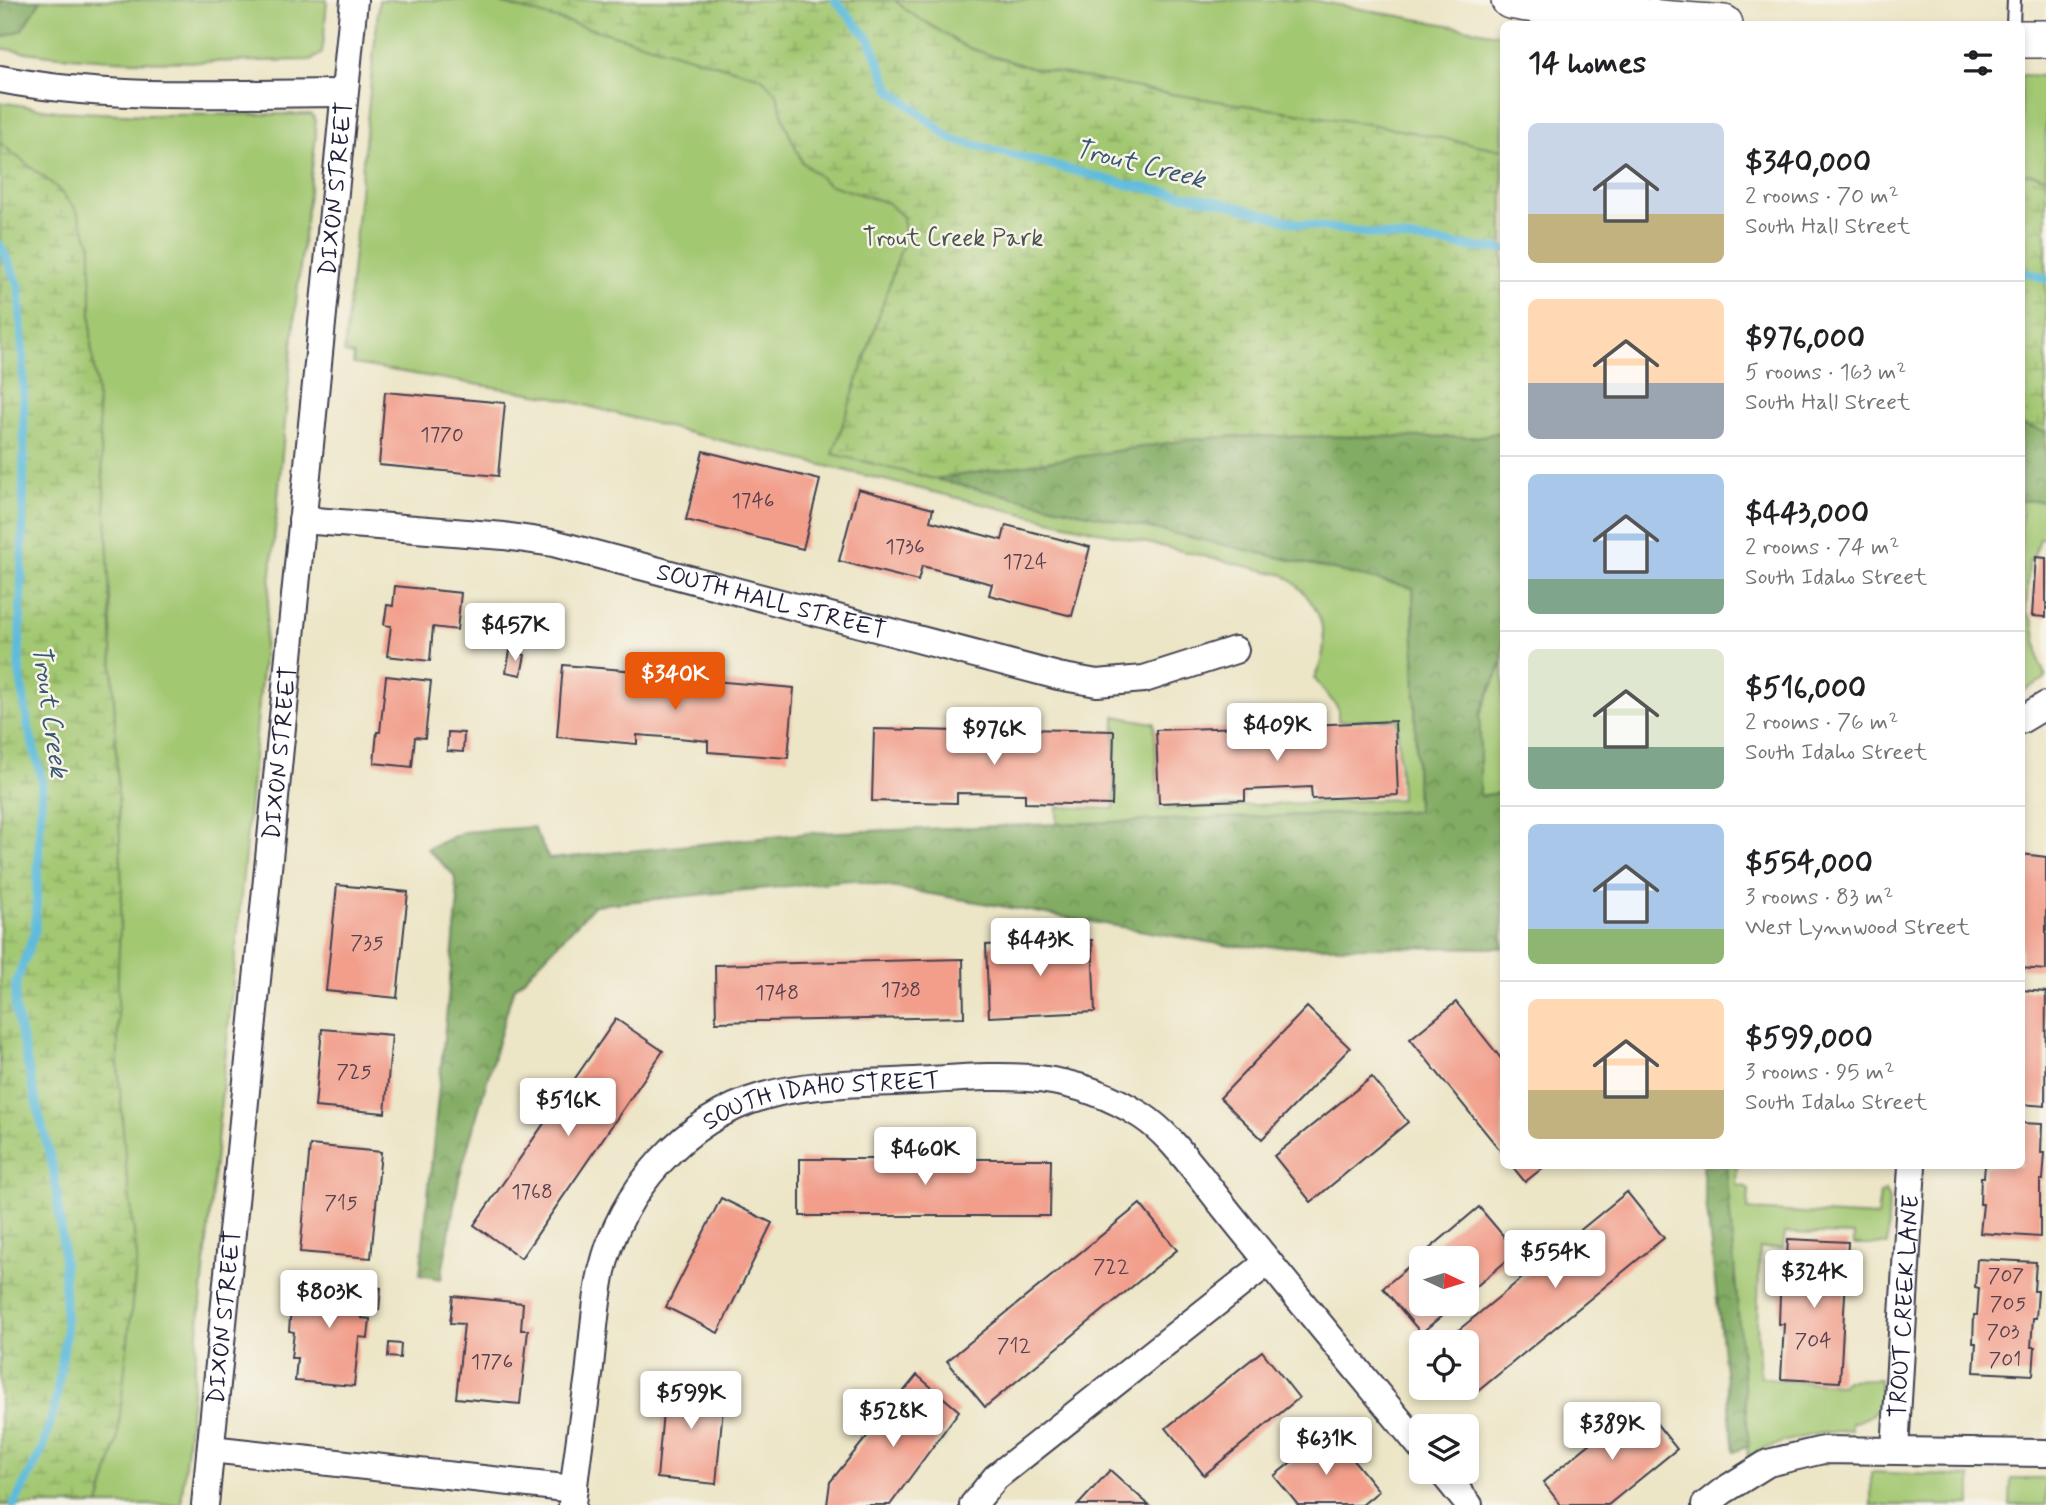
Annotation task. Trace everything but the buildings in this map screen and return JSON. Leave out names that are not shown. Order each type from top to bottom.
[{"type":"main road","points":[[1510,0],[1562,9],[1681,21]]},
{"type":"main road","points":[[2025,38],[2046,39]]},
{"type":"street","name":"DIXON STREET","points":[[205,1505],[354,0]]},
{"type":"street","points":[[0,79],[86,90],[160,93],[344,93]]},
{"type":"street","name":"SOUTH HALL STREET","points":[[302,520],[504,536],[553,543],[1058,677],[1097,683],[1144,680],[1235,650]]},
{"type":"street","points":[[2025,718],[2046,705]]},
{"type":"street","name":"SOUTH IDAHO STREET","points":[[573,1497],[603,1271],[615,1232],[634,1195],[659,1162],[689,1134],[724,1112],[762,1096],[802,1087],[998,1076],[1037,1077],[1075,1084],[1111,1098],[1145,1118],[1174,1144],[1409,1432]]},
{"type":"street","name":"TROUT CREEK LANE","points":[[1895,1450],[1912,1169]]},
{"type":"street","points":[[973,1505],[996,1476],[1268,1262]]},
{"type":"street","points":[[211,1449],[573,1497]]},
{"type":"street","points":[[1705,1505],[1768,1463],[1823,1450],[2046,1452]]},
{"type":"street","points":[[1452,1484],[1469,1505]]},
{"type":"lane","points":[[2013,21],[2014,0]]},
{"type":"green space","points":[[0,0],[327,0],[323,47],[321,54],[311,60],[194,62],[77,58],[0,48]]},
{"type":"green space","points":[[3,0],[41,0],[22,30],[0,38],[0,7]]},
{"type":"green space","name":"Trout Creek Park","points":[[379,0],[1312,0],[1500,34],[1500,446],[936,479],[1413,588],[1417,811],[1057,824],[1057,807],[1114,809],[1115,716],[1154,723],[1159,809],[1401,799],[1397,719],[1338,721],[1338,708],[1314,678],[1324,649],[1320,621],[1307,596],[1284,575],[686,432],[554,397],[353,364],[354,355],[344,353]]},
{"type":"green space","points":[[490,0],[895,0],[906,10],[966,47],[1025,66],[1165,93],[1375,125],[1500,149],[1500,433],[1474,437],[1235,436],[1186,440],[934,479],[833,454],[905,237],[903,217],[888,203],[828,184],[802,162],[785,124],[777,94],[761,77]]},
{"type":"green space","points":[[2025,75],[2046,76],[2046,447],[2025,441]]},
{"type":"green space","points":[[0,102],[57,111],[145,115],[311,114],[315,118],[316,135],[297,293],[181,1505],[0,1505]]},
{"type":"green space","points":[[0,143],[55,186],[76,209],[91,245],[91,344],[107,531],[122,889],[118,968],[118,1064],[126,1167],[137,1257],[117,1442],[99,1505],[0,1505]]},
{"type":"green space","points":[[2025,174],[2046,177],[2046,432],[2025,425]]},
{"type":"green space","points":[[2025,425],[2046,432],[2046,500],[2025,501]]},
{"type":"green space","points":[[1500,433],[1500,668],[1480,714],[1480,796],[1500,793],[1500,948],[1231,946],[850,880],[595,905],[513,990],[459,1178],[441,1279],[420,1275],[458,900],[454,875],[427,849],[463,832],[533,827],[549,859],[811,833],[1417,811],[1413,588],[934,479],[1186,440],[1235,436],[1474,437]]},
{"type":"green space","points":[[2046,500],[2046,538],[2039,538],[2034,556],[2029,561],[2026,612],[2033,621],[2040,663],[2046,678],[2025,690],[2025,501]]},
{"type":"green space","points":[[1500,668],[1500,793],[1480,797],[1480,714]]},
{"type":"green space","points":[[1702,1169],[1726,1169],[1749,1446],[1734,1452]]},
{"type":"green space","points":[[1726,1169],[1737,1169],[1736,1185],[1749,1190],[1748,1210],[1877,1217],[1880,1194],[1885,1191],[1889,1199],[1887,1245],[1854,1245],[1854,1235],[1785,1233],[1783,1248],[1760,1248],[1757,1323],[1760,1376],[1841,1385],[1846,1380],[1880,1379],[1877,1408],[1868,1417],[1851,1423],[1851,1430],[1798,1438],[1748,1457]]},
{"type":"green space","points":[[1871,1472],[1971,1477],[1971,1505],[1871,1505]]},
{"type":"green space","points":[[2011,1479],[2046,1479],[2046,1505],[2010,1505]]},
{"type":"waterway","name":"Trout Creek","points":[[835,0],[870,40],[890,89],[951,139],[1129,185],[1216,201],[1300,224],[1500,249]]},
{"type":"waterway","name":"Trout Creek","points":[[0,245],[19,286],[24,443],[19,666],[28,726],[42,780],[35,932],[16,982],[15,1007],[54,1172],[63,1247],[66,1333],[55,1406],[42,1450],[14,1505]]},
{"type":"waterway","name":"Trout Creek","points":[[2025,271],[2046,279]]}]
